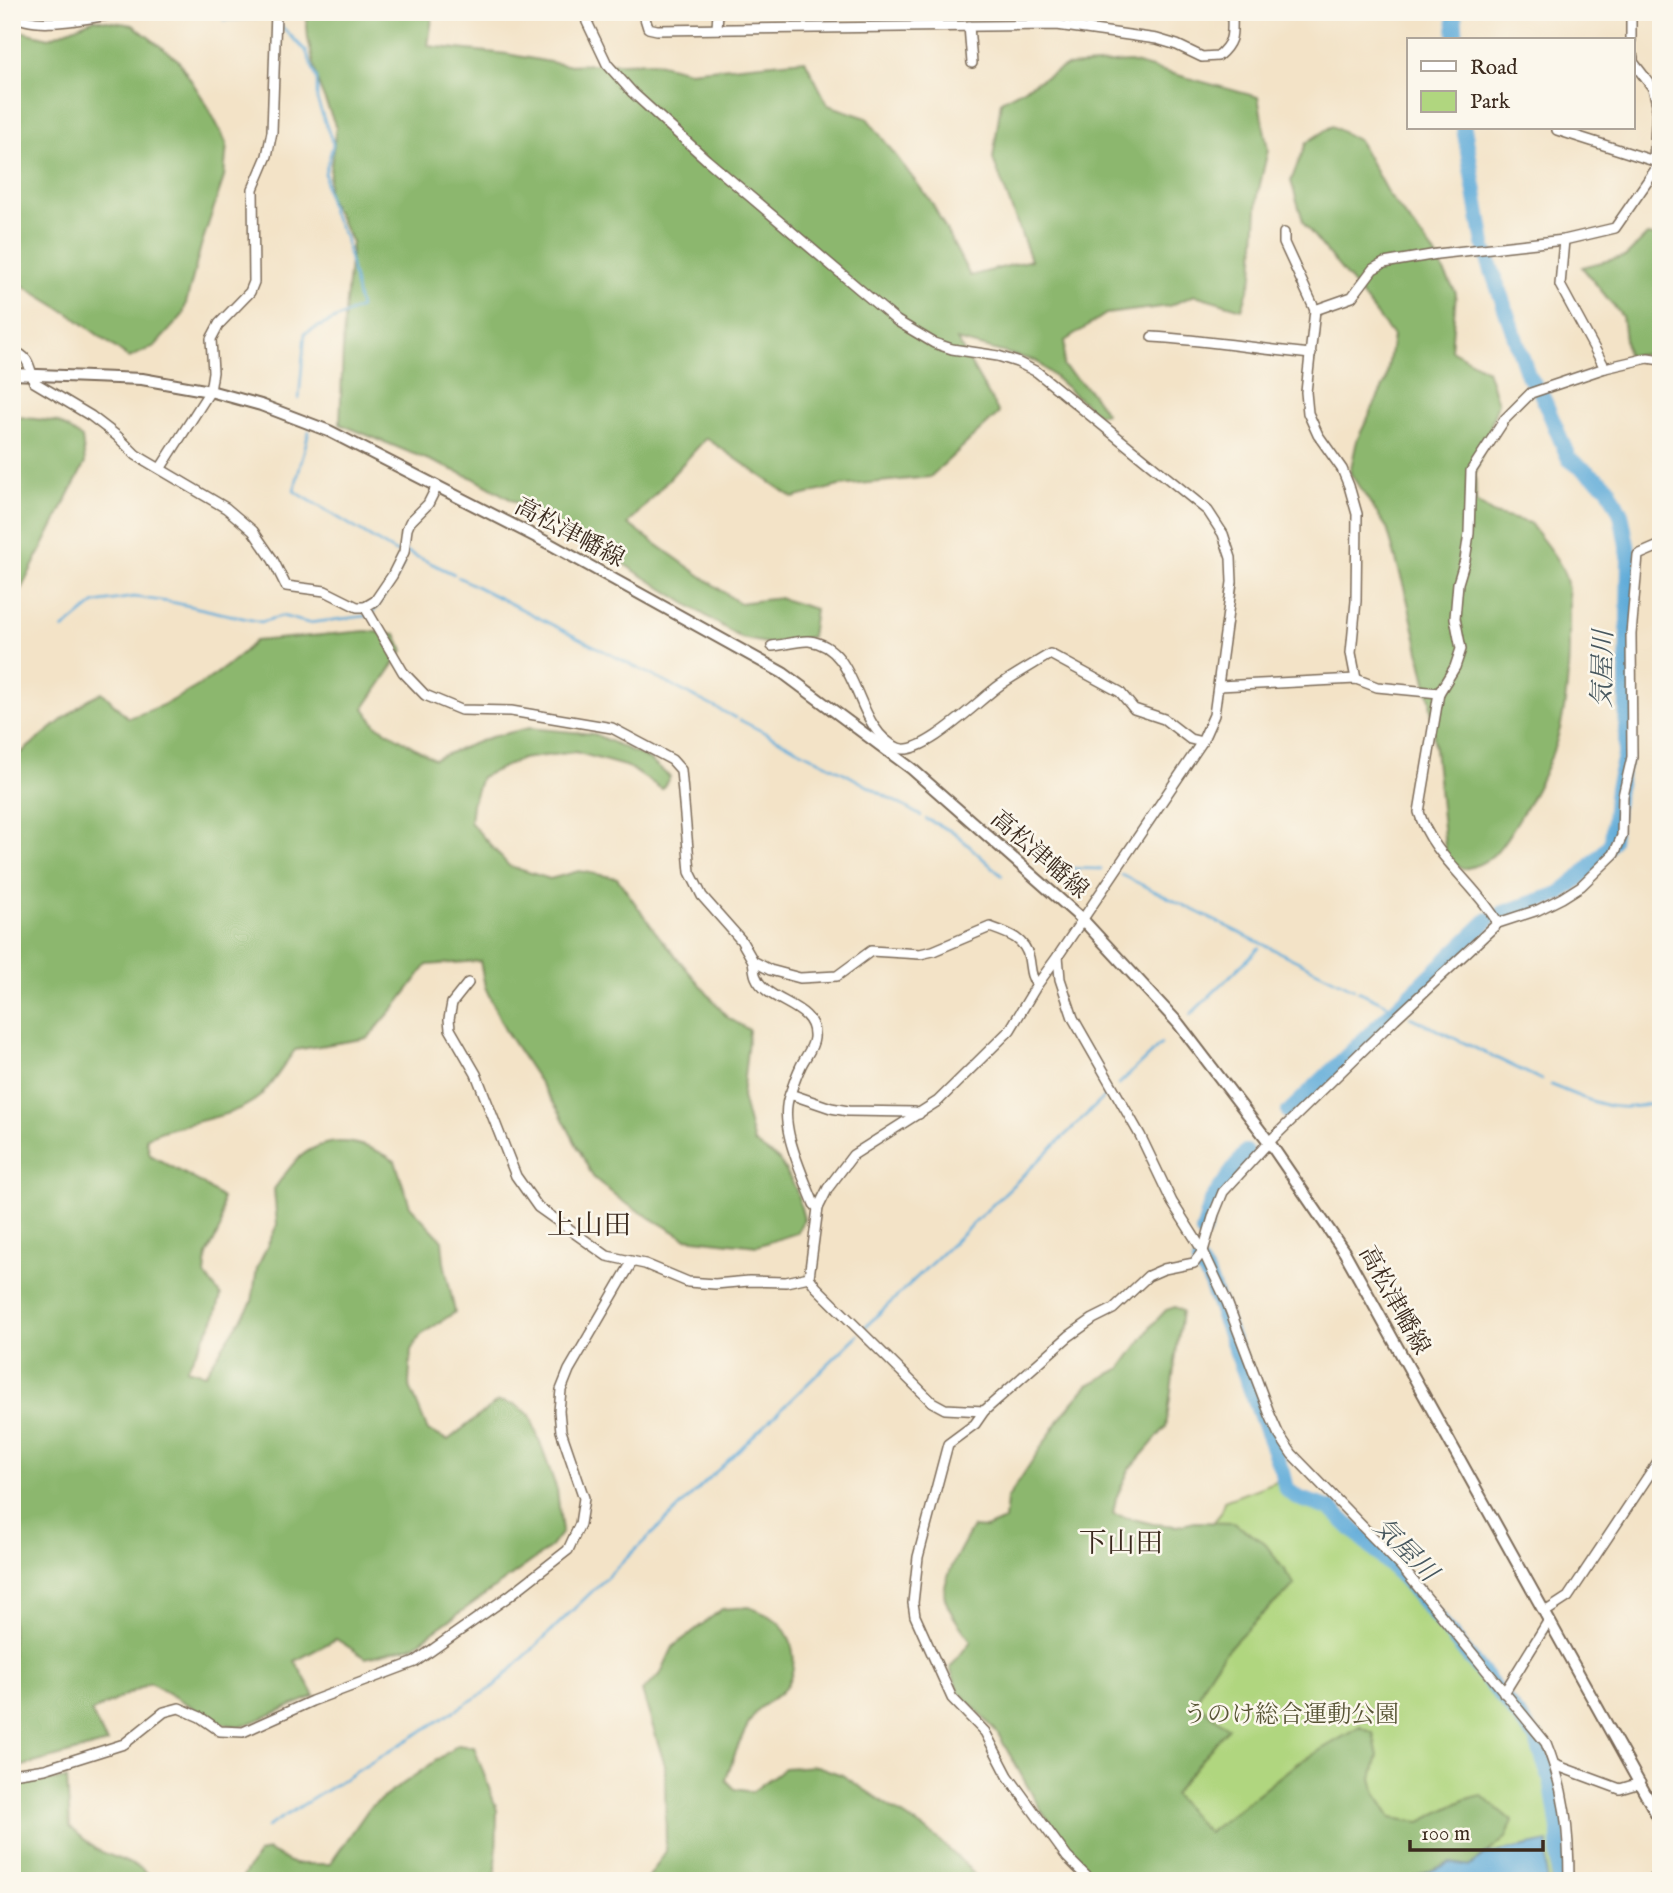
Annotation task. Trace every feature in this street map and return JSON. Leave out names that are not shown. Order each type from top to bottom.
[{"type":"main road","name":"高松津幡線","points":[[12,374],[142,379],[210,391],[261,405],[329,431],[550,544],[783,673],[912,769],[1082,919],[1178,1023],[1269,1142],[1345,1254],[1661,1822]]},
{"type":"main road","points":[[1652,1881],[1661,1871]]},
{"type":"street","points":[[12,13],[29,21],[55,21],[125,13],[236,12]]},
{"type":"street","points":[[160,469],[210,391],[213,372],[211,339],[219,324],[250,292],[254,282],[253,190],[267,156],[272,132],[276,12]]},
{"type":"street","points":[[585,12],[607,64],[632,92],[707,160],[897,321],[934,343],[952,349],[998,356],[1037,372],[1208,511],[1223,534],[1231,558],[1232,582],[1219,686],[1214,715],[1202,742],[1037,985],[1010,1030],[938,1101],[853,1155],[828,1188],[818,1208],[808,1277]]},
{"type":"street","points":[[643,12],[648,28],[657,30],[1057,25],[1157,39],[1177,44],[1202,57],[1218,56],[1232,40],[1232,12]]},
{"type":"street","points":[[718,12],[718,28]]},
{"type":"street","points":[[1631,12],[1631,38]]},
{"type":"street","points":[[969,26],[972,63]]},
{"type":"street","points":[[1315,310],[1352,297],[1373,269],[1384,263],[1450,252],[1564,240],[1615,228],[1658,165],[1660,114],[1653,88],[1634,63]]},
{"type":"street","points":[[1557,130],[1658,165]]},
{"type":"street","points":[[1284,233],[1284,243],[1315,310],[1306,392],[1308,413],[1318,435],[1342,469],[1357,514],[1356,601],[1351,653],[1356,679]]},
{"type":"street","points":[[1564,240],[1560,285],[1605,368]]},
{"type":"street","points":[[1152,338],[1196,339],[1239,347],[1311,354]]},
{"type":"street","points":[[12,351],[25,356],[31,366],[34,382],[91,416],[136,455],[226,509],[253,531],[273,560],[286,586],[325,591],[357,607],[365,607],[375,601],[404,552],[407,529],[428,504],[438,486]]},
{"type":"street","points":[[1498,923],[1489,907],[1424,831],[1419,812],[1439,693],[1455,667],[1461,649],[1455,618],[1458,583],[1469,533],[1471,471],[1505,419],[1531,393],[1605,368],[1648,358],[1661,360]]},
{"type":"street","points":[[1091,1881],[1067,1857],[1008,1776],[985,1732],[952,1698],[915,1616],[913,1604],[918,1557],[948,1444],[975,1424],[985,1411],[1069,1336],[1113,1309],[1148,1276],[1164,1269],[1194,1263],[1203,1251],[1223,1192],[1269,1142],[1395,1019],[1498,923],[1538,910],[1581,886],[1614,853],[1622,836],[1623,796],[1632,757],[1631,634],[1637,555],[1661,545]]},
{"type":"street","points":[[365,607],[403,673],[425,695],[461,710],[511,711],[612,728],[672,760],[681,770],[690,872],[702,895],[741,940],[753,961],[756,977],[763,988],[775,998],[805,1014],[812,1026],[812,1044],[786,1104],[792,1144],[814,1205],[818,1208]]},
{"type":"street","points":[[772,646],[809,641],[833,652],[842,661],[874,727],[894,745],[905,750],[944,729],[999,685],[1050,654],[1120,692],[1134,709],[1164,719],[1189,739],[1202,742]]},
{"type":"street","points":[[1219,686],[1356,679],[1377,687],[1439,693]]},
{"type":"street","points":[[855,727],[866,712]]},
{"type":"street","points":[[753,961],[788,977],[837,976],[871,951],[920,954],[990,928],[1010,934],[1024,944],[1029,956],[1031,978],[1037,985]]},
{"type":"street","points":[[1058,956],[1060,979],[1073,1018],[1140,1135],[1172,1202],[1203,1251],[1227,1302],[1278,1433],[1292,1454],[1400,1565],[1546,1743],[1555,1765],[1566,1809],[1569,1881]]},
{"type":"street","points":[[468,983],[452,1003],[450,1029],[476,1074],[516,1176],[538,1207],[607,1256],[645,1264],[688,1282],[786,1282],[808,1277]]},
{"type":"street","points":[[790,1094],[848,1111],[919,1114]]},
{"type":"street","points":[[12,1774],[46,1769],[124,1744],[164,1712],[179,1708],[200,1717],[220,1731],[243,1732],[312,1701],[415,1662],[509,1596],[568,1550],[580,1524],[584,1498],[561,1431],[561,1390],[569,1370],[632,1262]]},
{"type":"street","points":[[808,1277],[932,1402],[945,1409],[985,1411]]},
{"type":"street","points":[[1504,1693],[1547,1616],[1568,1597],[1661,1457]]},
{"type":"street","points":[[1555,1765],[1620,1789],[1640,1783]]},
{"type":"green space","points":[[306,12],[433,12],[428,46],[507,54],[566,65],[653,62],[689,71],[805,60],[828,105],[867,118],[932,203],[970,276],[1031,260],[993,159],[1001,101],[1066,66],[1130,62],[1258,97],[1268,150],[1258,193],[1253,275],[1242,309],[1195,295],[1169,306],[1106,314],[1065,341],[1063,366],[1091,392],[1106,413],[1098,415],[1036,361],[957,340],[999,413],[930,477],[839,486],[793,498],[706,438],[628,524],[739,603],[779,598],[815,609],[811,637],[771,644],[741,638],[614,558],[473,478],[340,424],[344,322],[352,242],[327,195],[336,127],[319,86],[308,39]]},
{"type":"green space","points":[[94,19],[133,25],[178,60],[207,105],[227,144],[224,177],[201,246],[183,315],[155,346],[129,358],[71,315],[22,285],[12,262],[12,29],[49,38]]},
{"type":"green space","points":[[1332,126],[1359,141],[1388,194],[1432,250],[1456,293],[1451,350],[1487,370],[1498,403],[1475,475],[1476,502],[1494,514],[1530,523],[1556,558],[1567,584],[1568,680],[1565,705],[1553,750],[1532,797],[1496,853],[1482,863],[1463,869],[1446,857],[1430,700],[1407,598],[1387,528],[1350,473],[1357,440],[1386,381],[1393,336],[1304,224],[1291,181],[1306,143]]},
{"type":"green space","points":[[1647,235],[1661,237],[1661,354],[1627,355],[1622,316],[1582,267],[1626,256]]},
{"type":"green space","points":[[12,416],[58,422],[82,438],[85,463],[12,607]]},
{"type":"green space","points":[[366,631],[396,634],[403,651],[364,708],[376,725],[434,759],[491,737],[529,728],[594,734],[647,758],[670,777],[662,789],[628,767],[575,752],[522,759],[481,777],[470,822],[509,866],[550,879],[579,871],[617,878],[657,934],[727,1017],[749,1030],[742,1097],[754,1143],[779,1160],[796,1189],[804,1219],[797,1233],[757,1246],[685,1238],[622,1201],[593,1177],[560,1113],[505,1030],[485,987],[480,961],[427,965],[368,1038],[295,1050],[264,1093],[247,1105],[146,1138],[150,1155],[200,1182],[222,1198],[221,1227],[207,1255],[205,1275],[221,1296],[214,1320],[186,1369],[205,1374],[252,1302],[257,1268],[277,1225],[274,1189],[286,1172],[306,1152],[334,1142],[365,1146],[395,1161],[410,1206],[442,1240],[455,1312],[421,1335],[411,1350],[409,1384],[428,1431],[448,1440],[498,1401],[516,1405],[530,1415],[557,1490],[562,1532],[549,1549],[413,1646],[366,1658],[336,1639],[295,1661],[315,1696],[241,1727],[220,1723],[150,1683],[91,1712],[107,1743],[12,1769],[12,760],[87,700],[102,692],[128,718],[163,705],[196,687],[255,641]]},
{"type":"green space","points":[[1175,1307],[1182,1311],[1166,1427],[1129,1470],[1116,1498],[1113,1514],[1153,1524],[1178,1526],[1195,1522],[1233,1523],[1264,1542],[1295,1585],[1237,1639],[1212,1670],[1197,1703],[1228,1728],[1173,1794],[1208,1833],[1296,1764],[1360,1727],[1373,1733],[1378,1756],[1372,1778],[1376,1794],[1391,1818],[1420,1822],[1466,1799],[1481,1795],[1512,1821],[1507,1837],[1471,1866],[1449,1863],[1406,1881],[1098,1881],[1042,1812],[997,1732],[958,1691],[950,1668],[971,1641],[949,1609],[944,1591],[949,1572],[964,1542],[973,1527],[986,1528],[1005,1520],[1007,1499],[1063,1414],[1088,1385],[1121,1368],[1153,1324],[1166,1310]]},
{"type":"green space","name":"うのけ総合運動公園","points":[[1277,1481],[1334,1519],[1399,1582],[1532,1740],[1548,1786],[1553,1819],[1551,1881],[1133,1881],[1207,1530],[1221,1513],[1224,1501]]},
{"type":"green space","points":[[749,1607],[771,1617],[782,1626],[793,1650],[793,1667],[782,1691],[752,1718],[726,1780],[735,1789],[752,1792],[784,1768],[817,1766],[842,1775],[933,1835],[968,1867],[979,1881],[646,1881],[666,1851],[665,1766],[642,1691],[660,1675],[673,1647],[722,1609]]},
{"type":"green space","points":[[458,1745],[474,1747],[497,1810],[496,1873],[493,1881],[240,1881],[258,1854],[267,1850],[294,1864],[330,1864],[370,1807]]},
{"type":"green space","points":[[67,1779],[70,1827],[97,1850],[141,1868],[155,1881],[12,1881],[12,1783]]},
{"type":"water","points":[[1548,1842],[1546,1881],[1406,1881],[1450,1863],[1470,1866],[1484,1855]]},
{"type":"waterway","name":"気屋川","points":[[1454,12],[1456,38]]},
{"type":"waterway","points":[[224,15],[224,20],[272,17]]},
{"type":"waterway","points":[[279,24],[306,51],[317,79],[317,100],[333,144],[325,173],[326,189],[332,213],[345,237],[360,308],[305,333],[299,399]]},
{"type":"waterway","name":"気屋川","points":[[1464,130],[1484,244]]},
{"type":"waterway","name":"気屋川","points":[[1486,253],[1528,375],[1534,384]]},
{"type":"waterway","name":"気屋川","points":[[1503,913],[1559,894],[1605,851],[1612,841],[1617,788],[1626,752],[1629,556],[1621,514],[1608,487],[1569,459],[1541,393]]},
{"type":"waterway","points":[[309,431],[294,491],[399,552]]},
{"type":"waterway","points":[[407,552],[454,574]]},
{"type":"waterway","points":[[395,580],[403,564]]},
{"type":"waterway","points":[[458,577],[736,718]]},
{"type":"waterway","points":[[373,612],[387,591]]},
{"type":"waterway","points":[[63,629],[95,603],[134,597],[176,603],[261,622],[282,616],[308,623],[366,616]]},
{"type":"waterway","points":[[740,720],[921,816]]},
{"type":"waterway","points":[[926,819],[955,833],[1002,876]]},
{"type":"waterway","points":[[1057,868],[1101,869]]},
{"type":"waterway","points":[[1122,875],[1354,989]]},
{"type":"waterway","name":"気屋川","points":[[1289,1112],[1488,920]]},
{"type":"waterway","points":[[1190,1015],[1259,948]]},
{"type":"waterway","points":[[1358,991],[1388,1005]]},
{"type":"waterway","points":[[1410,1017],[1542,1080]]},
{"type":"waterway","points":[[1118,1085],[1161,1044]]},
{"type":"waterway","points":[[1551,1085],[1592,1101],[1617,1107],[1645,1105],[1661,1100]]},
{"type":"waterway","points":[[863,1329],[1110,1092]]},
{"type":"waterway","name":"気屋川","points":[[1203,1232],[1212,1200],[1246,1152]]},
{"type":"waterway","name":"気屋川","points":[[1199,1263],[1208,1276],[1286,1489],[1298,1498],[1331,1509],[1405,1579],[1536,1738],[1552,1784],[1559,1830],[1559,1881]]},
{"type":"waterway","points":[[267,1827],[493,1687],[858,1335]]},
{"type":"district","name":"上山田","points":[[589,1224]]},
{"type":"district","name":"下山田","points":[[1121,1542]]}]
